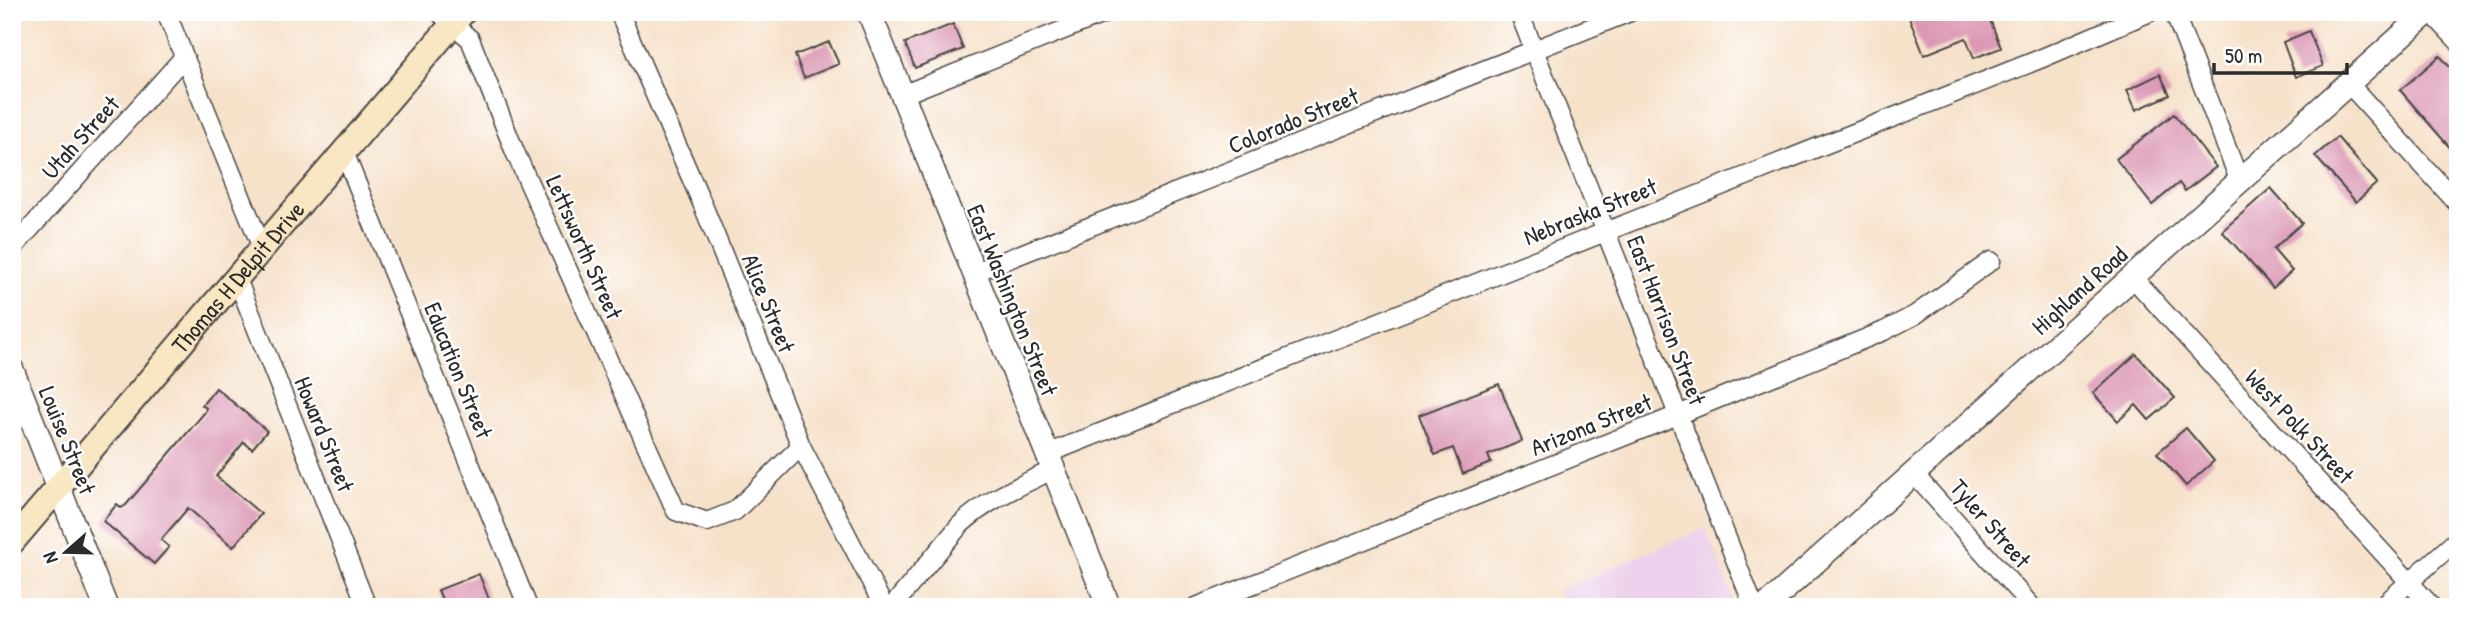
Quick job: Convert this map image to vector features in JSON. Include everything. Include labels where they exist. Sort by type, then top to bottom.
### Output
[{"type":"main road","name":"Thomas H Delpit Drive","points":[[12,542],[344,152],[452,16]]},
{"type":"street","points":[[166,12],[262,248]]},
{"type":"street","name":"Alice Street","points":[[619,12],[702,203],[802,446],[886,607]]},
{"type":"street","name":"East Washington Street","points":[[869,12],[1109,607]]},
{"type":"street","points":[[902,95],[1108,12]]},
{"type":"street","name":"East Harrison Street","points":[[1519,12],[1754,607]]},
{"type":"street","name":"Colorado Street","points":[[973,273],[1630,12]]},
{"type":"street","name":"Nebraska Street","points":[[892,607],[960,525],[996,497],[1051,461],[1607,231],[2150,12]]},
{"type":"street","points":[[2174,12],[2240,182]]},
{"type":"street","points":[[2430,12],[2458,41]]},
{"type":"street","name":"Highland Road","points":[[1765,607],[2430,12]]},
{"type":"street","name":"Lettsworth Street","points":[[452,16],[470,39],[515,152],[676,511],[707,522],[735,511],[802,446]]},
{"type":"street","name":"Utah Street","points":[[12,250],[184,57]]},
{"type":"street","points":[[2349,84],[2458,204]]},
{"type":"street","name":"Education Street","points":[[344,152],[528,607]]},
{"type":"street","name":"Arizona Street","points":[[1196,607],[1884,331],[1915,315],[1991,261]]},
{"type":"street","name":"West Polk Street","points":[[2133,278],[2432,607]]},
{"type":"street","name":"Howard Street","points":[[237,279],[367,607]]},
{"type":"street","name":"Louise Street","points":[[12,370],[106,607]]},
{"type":"street","name":"Tyler Street","points":[[1913,473],[2032,607]]},
{"type":"street","points":[[2381,607],[2458,539]]},
{"type":"shaded area","points":[[1706,528],[1735,604],[1732,607],[1564,607],[1558,590]]},
{"type":"building","points":[[1921,12],[1987,12],[2001,48],[1974,58],[1966,38],[1924,55],[1909,17]]},
{"type":"building","points":[[953,24],[963,49],[915,68],[905,43]]},
{"type":"building","points":[[2309,31],[2323,66],[2296,77],[2283,42]]},
{"type":"building","points":[[829,42],[839,64],[804,78],[795,55]]},
{"type":"building","points":[[2440,56],[2458,76],[2458,157],[2400,90]]},
{"type":"building","points":[[2160,74],[2170,95],[2136,110],[2127,90]]},
{"type":"building","points":[[2174,114],[2216,167],[2185,191],[2179,183],[2152,205],[2116,159]]},
{"type":"building","points":[[2337,137],[2377,183],[2356,202],[2315,156]]},
{"type":"building","points":[[2271,188],[2302,223],[2273,249],[2292,271],[2273,288],[2222,231]]},
{"type":"building","points":[[2136,354],[2175,398],[2149,420],[2136,405],[2118,421],[2093,393]]},
{"type":"building","points":[[1499,384],[1522,441],[1488,455],[1491,463],[1463,474],[1453,448],[1435,455],[1419,415]]},
{"type":"building","points":[[216,388],[267,431],[252,449],[244,442],[216,476],[261,514],[233,547],[188,508],[161,540],[169,547],[154,564],[103,521],[117,504],[121,508],[126,505],[205,412],[206,408],[202,405]]},
{"type":"building","points":[[2186,428],[2214,461],[2186,486],[2157,453]]},
{"type":"building","points":[[479,574],[492,607],[445,607],[438,590]]}]
